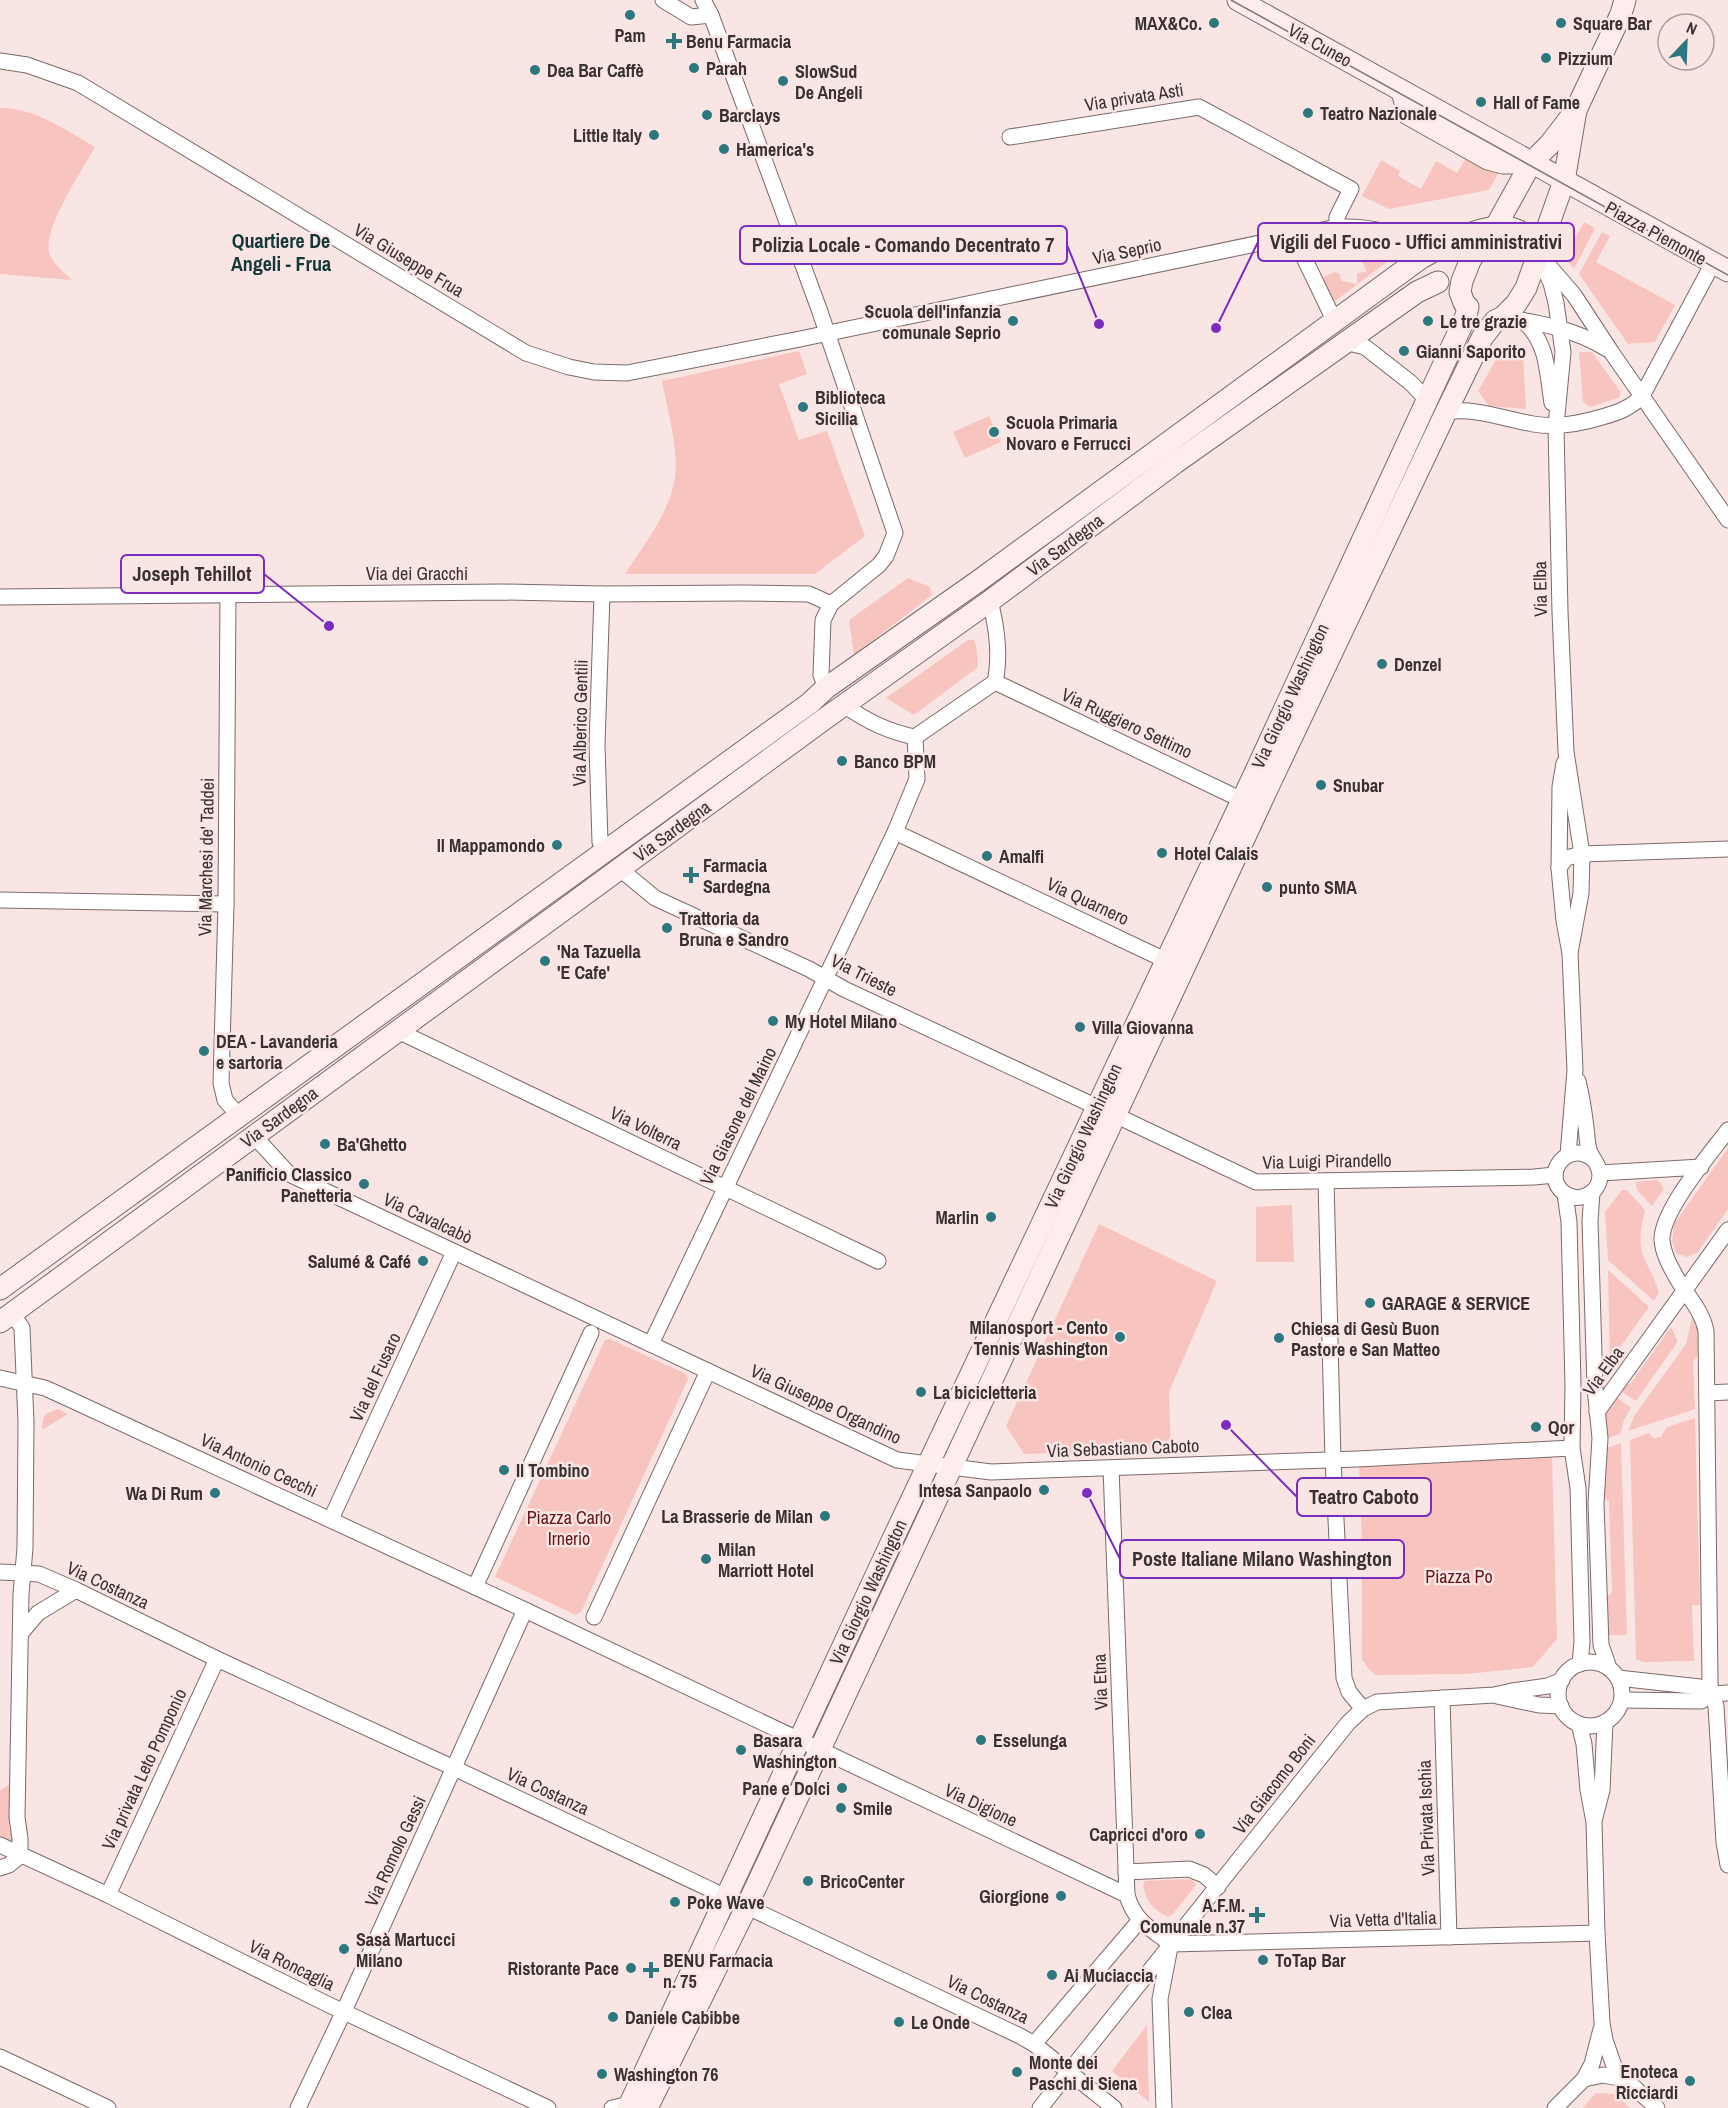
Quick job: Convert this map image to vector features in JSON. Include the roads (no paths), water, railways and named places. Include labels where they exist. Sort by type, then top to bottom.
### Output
[{"type":"main road","name":"Via Cuneo","points":[[1242,2],[1397,88]]},
{"type":"main road","points":[[1437,406],[1466,316],[1466,305],[1460,292],[1470,261],[1482,240],[1496,226],[1532,163],[1576,110],[1626,5]]},
{"type":"main road","name":"Piazza Piemonte","points":[[1397,88],[1721,267]]},
{"type":"main road","points":[[1437,406],[1482,338],[1507,320],[1526,288],[1564,181],[1576,110]]},
{"type":"main road","points":[[1335,322],[1421,258],[1461,237],[1496,226],[1515,230],[1531,241],[1538,255]]},
{"type":"main road","points":[[1421,258],[1438,282],[1476,316],[1507,320]]},
{"type":"main road","points":[[1346,342],[1417,292],[1438,282]]},
{"type":"main road","name":"Via Sardegna","points":[[0,1289],[380,1016],[810,703],[826,688],[977,582],[1335,322]]},
{"type":"main road","name":"Via Sardegna","points":[[4,1310],[254,1136],[990,601],[1174,463],[1346,342]]},
{"type":"main road","name":"Via Giorgio Washington","points":[[629,2107],[725,1896],[929,1464],[1106,1111],[1251,804],[1270,783],[1437,406]]},
{"type":"main road","points":[[977,582],[990,601]]},
{"type":"main road","points":[[826,688],[844,705]]},
{"type":"main road","points":[[606,851],[620,869]]},
{"type":"main road","points":[[380,1016],[398,1031]]},
{"type":"main road","name":"Via Giorgio Washington","points":[[629,2107],[747,1906],[951,1467],[1106,1111]]},
{"type":"main road","points":[[239,1116],[254,1136]]},
{"type":"street","points":[[663,0],[691,17],[710,8]]},
{"type":"street","points":[[703,0],[710,8],[827,333],[895,533],[886,556],[879,565],[831,604],[822,620],[821,675],[826,688]]},
{"type":"street","name":"Via Giuseppe Frua","points":[[0,61],[27,65],[78,83],[526,353],[557,365],[594,372],[627,373],[827,333]]},
{"type":"street","name":"Via privata Asti","points":[[1010,137],[1199,107],[1351,189],[1336,217],[1337,227]]},
{"type":"street","points":[[1335,322],[1294,237],[1337,227],[1355,226],[1384,231],[1409,245],[1421,258]]},
{"type":"street","name":"Via Seprio","points":[[827,333],[1294,237]]},
{"type":"street","points":[[1538,255],[1551,283],[1563,352],[1556,426]]},
{"type":"street","points":[[1538,255],[1574,295],[1728,520]]},
{"type":"street","name":"Piazza Piemonte","points":[[1437,406],[1556,426],[1575,424],[1613,414],[1635,404],[1721,267]]},
{"type":"street","points":[[1507,320],[1560,328],[1594,341],[1612,352]]},
{"type":"street","points":[[1507,320],[1533,330],[1544,352],[1556,426]]},
{"type":"street","points":[[1346,342],[1365,347],[1412,383],[1437,406]]},
{"type":"street","name":"Via Elba","points":[[1556,426],[1566,752],[1582,854],[1581,892],[1570,953]]},
{"type":"street","name":"Via dei Gracchi","points":[[0,597],[228,593],[809,594],[831,604]]},
{"type":"street","name":"Via Marchesi de' Taddei","points":[[228,593],[222,1091],[225,1100],[239,1116]]},
{"type":"street","name":"Via Alberico Gentili","points":[[602,594],[597,745],[600,842],[606,851]]},
{"type":"street","points":[[844,705],[871,722],[897,733],[915,737],[995,682],[999,663],[995,621],[990,601]]},
{"type":"street","name":"Via Ruggiero Settimo","points":[[995,682],[1251,804]]},
{"type":"street","name":"Via Giasone del Maino","points":[[651,1344],[895,832],[917,779],[915,737]]},
{"type":"street","name":"Via Elba","points":[[1566,752],[1560,788],[1558,868],[1570,953],[1575,1070],[1568,1155]]},
{"type":"street","name":"Via Quarnero","points":[[895,832],[1175,964]]},
{"type":"street","points":[[1558,868],[1566,858],[1582,854],[1728,849]]},
{"type":"street","name":"Via Trieste","points":[[620,869],[655,898],[1106,1111]]},
{"type":"street","points":[[0,900],[226,904]]},
{"type":"street","name":"Via Volterra","points":[[398,1031],[878,1261]]},
{"type":"street","name":"Via Elba","points":[[1575,1070],[1583,1101],[1589,1150],[1597,1166]]},
{"type":"street","name":"Via Luigi Pirandello","points":[[1106,1111],[1256,1182],[1555,1175]]},
{"type":"street","points":[[1728,1130],[1670,1210],[1663,1229],[1663,1249],[1704,1324],[1711,1694],[1716,1706],[1728,1865]]},
{"type":"street","name":"Via Cavalcabò","points":[[254,1136],[289,1174],[454,1252],[594,1326]]},
{"type":"street","points":[[1585,1154],[1597,1166],[1599,1184],[1592,1192],[1577,1198],[1565,1194],[1559,1188],[1555,1175],[1558,1165],[1568,1155],[1585,1154]]},
{"type":"street","points":[[1597,1166],[1701,1167]]},
{"type":"street","points":[[1326,1181],[1333,1460],[1344,1678],[1349,1692],[1363,1709],[1377,1701],[1494,1695],[1548,1686],[1562,1680]]},
{"type":"street","name":"Via Elba","points":[[1592,1192],[1590,1221],[1597,1412]]},
{"type":"street","name":"Via Elba","points":[[1565,1194],[1569,1222],[1573,1361],[1572,1448]]},
{"type":"street","name":"Via Elba","points":[[1597,1412],[1728,1230]]},
{"type":"street","name":"Via del Fusaro","points":[[331,1519],[454,1252]]},
{"type":"street","points":[[0,1868],[9,1865],[20,1856],[16,1817],[22,1573],[25,1548],[26,1422],[22,1328],[4,1310]]},
{"type":"street","points":[[594,1617],[708,1371],[651,1344],[594,1326],[475,1587],[819,1750]]},
{"type":"street","name":"Via Giuseppe Organdino","points":[[708,1371],[897,1460],[951,1467]]},
{"type":"street","name":"Via Antonio Cecchi","points":[[0,1378],[45,1388],[68,1398],[475,1587]]},
{"type":"street","points":[[1707,1393],[1728,1392]]},
{"type":"street","points":[[1597,1412],[1600,1442],[1596,1503],[1601,1645],[1613,1673],[1622,1691],[1622,1700],[1617,1712],[1605,1722],[1594,1726],[1579,1724],[1569,1717],[1561,1706],[1559,1692],[1562,1680],[1568,1671],[1580,1664],[1594,1663],[1613,1673],[1700,1687],[1711,1694]]},
{"type":"street","points":[[1333,1460],[1572,1448],[1578,1488],[1582,1642],[1580,1664]]},
{"type":"street","name":"Via Sebastiano Caboto","points":[[951,1467],[991,1472],[1333,1460]]},
{"type":"street","name":"Via Etna","points":[[1112,1468],[1127,1895]]},
{"type":"street","name":"Via Costanza","points":[[0,1572],[39,1574],[76,1590],[217,1659],[747,1906],[1034,2044],[1114,2108]]},
{"type":"street","points":[[21,1633],[38,1613],[76,1590]]},
{"type":"street","name":"Via Romolo Gessi","points":[[298,2108],[344,2012],[525,1610]]},
{"type":"street","name":"Via privata Leto Pomponio","points":[[108,1895],[217,1659]]},
{"type":"street","points":[[1622,1700],[1701,1701],[1711,1694],[1728,1693]]},
{"type":"street","points":[[1494,1695],[1539,1705],[1561,1706]]},
{"type":"street","name":"Via Privata Ischia","points":[[1442,1698],[1449,1937]]},
{"type":"street","name":"Via Giacomo Boni","points":[[1040,2108],[1348,1723],[1363,1709]]},
{"type":"street","points":[[1594,1822],[1602,1791],[1605,1722]]},
{"type":"street","points":[[1579,1724],[1584,1744],[1588,1790],[1594,1822],[1597,1933],[1605,2040],[1614,2066],[1657,2108]]},
{"type":"street","name":"Via Digione","points":[[819,1750],[1127,1895]]},
{"type":"street","name":"Via Roncaglia","points":[[0,1845],[548,2108]]},
{"type":"street","points":[[1126,1872],[1189,1869],[1204,1875],[1218,1887]]},
{"type":"street","points":[[1127,1895],[1131,1908],[1140,1920],[1171,1944]]},
{"type":"street","points":[[1034,2044],[1140,1920]]},
{"type":"street","name":"Via Vetta d'Italia","points":[[1171,1944],[1597,1933]]},
{"type":"street","name":"Via Giacomo Boni","points":[[1164,2108],[1160,1999],[1171,1944]]},
{"type":"street","points":[[1555,2108],[1584,2079],[1592,2064],[1602,2023]]},
{"type":"street","points":[[0,2057],[108,2108]]},
{"type":"street","points":[[1584,2079],[1603,2075],[1625,2079]]},
{"type":"tram line","points":[[1231,0],[1728,275]]},
{"type":"place","name":"Pam","points":[[630,15]]},
{"type":"place","name":"MAX&Co.","points":[[1214,23]]},
{"type":"place","name":"Square Bar","points":[[1561,23]]},
{"type":"place","name":"Benu Farmacia","points":[[674,41]]},
{"type":"place","name":"Pizzium","points":[[1546,58]]},
{"type":"place","name":"Parah","points":[[694,68]]},
{"type":"place","name":"Dea Bar Caffè","points":[[535,70]]},
{"type":"place","name":"SlowSud De Angeli","points":[[783,81]]},
{"type":"place","name":"Hall of Fame","points":[[1481,102]]},
{"type":"place","name":"Teatro Nazionale","points":[[1308,113]]},
{"type":"place","name":"Barclays","points":[[707,115]]},
{"type":"place","name":"Little Italy","points":[[654,135]]},
{"type":"place","name":"Hamerica's","points":[[724,149]]},
{"type":"place","name":"Scuola dell'infanzia comunale Seprio","points":[[1013,321]]},
{"type":"place","name":"Le tre grazie","points":[[1428,321]]},
{"type":"place","name":"Polizia Locale - Comando Decentrato 7","points":[[1099,324]]},
{"type":"place","name":"Vigili del Fuoco - Uffici amministrativi","points":[[1216,328]]},
{"type":"place","name":"Gianni Saporito","points":[[1404,351]]},
{"type":"place","name":"Biblioteca Sicilia","points":[[803,407]]},
{"type":"place","name":"Scuola Primaria Novaro e Ferrucci","points":[[994,432]]},
{"type":"place","name":"Joseph Tehillot","points":[[329,626]]},
{"type":"place","name":"Denzel","points":[[1382,664]]},
{"type":"place","name":"Banco BPM","points":[[842,761]]},
{"type":"place","name":"Snubar","points":[[1321,785]]},
{"type":"place","name":"Il Mappamondo","points":[[557,845]]},
{"type":"place","name":"Hotel Calais","points":[[1162,853]]},
{"type":"place","name":"Amalfi","points":[[987,856]]},
{"type":"place","name":"Farmacia Sardegna","points":[[691,875]]},
{"type":"place","name":"punto SMA","points":[[1267,887]]},
{"type":"place","name":"Trattoria da Bruna e Sandro","points":[[667,928]]},
{"type":"place","name":"'Na Tazuella 'E Cafe'","points":[[545,961]]},
{"type":"place","name":"My Hotel Milano","points":[[773,1021]]},
{"type":"place","name":"Villa Giovanna","points":[[1080,1027]]},
{"type":"place","name":"DEA - Lavanderia e sartoria","points":[[204,1051]]},
{"type":"place","name":"Ba'Ghetto","points":[[325,1144]]},
{"type":"place","name":"Panificio Classico Panetteria","points":[[364,1184]]},
{"type":"place","name":"Marlin","points":[[991,1217]]},
{"type":"place","name":"Salumé & Café","points":[[423,1261]]},
{"type":"place","name":"GARAGE & SERVICE","points":[[1370,1303]]},
{"type":"place","name":"Milanosport - Cento Tennis Washington","points":[[1120,1337]]},
{"type":"place","name":"Chiesa di Gesù Buon Pastore e San Matteo","points":[[1279,1338]]},
{"type":"place","name":"La bicicletteria","points":[[921,1392]]},
{"type":"place","name":"Teatro Caboto","points":[[1226,1425]]},
{"type":"place","name":"Qor","points":[[1536,1427]]},
{"type":"place","name":"Il Tombino","points":[[504,1470]]},
{"type":"place","name":"Intesa Sanpaolo","points":[[1044,1490]]},
{"type":"place","name":"Wa Di Rum","points":[[215,1493]]},
{"type":"place","name":"Poste Italiane Milano Washington","points":[[1087,1493]]},
{"type":"place","name":"La Brasserie de Milan","points":[[825,1516]]},
{"type":"place","name":"Milan Marriott Hotel","points":[[706,1559]]},
{"type":"place","name":"Esselunga","points":[[981,1740]]},
{"type":"place","name":"Basara Washington","points":[[741,1750]]},
{"type":"place","name":"Pane e Dolci","points":[[842,1788]]},
{"type":"place","name":"Smile","points":[[841,1808]]},
{"type":"place","name":"Capricci d'oro","points":[[1200,1834]]},
{"type":"place","name":"BricoCenter","points":[[808,1881]]},
{"type":"place","name":"Giorgione","points":[[1061,1896]]},
{"type":"place","name":"Poke Wave","points":[[675,1902]]},
{"type":"place","name":"A.F.M. Comunale n.37","points":[[1257,1915]]},
{"type":"place","name":"Sasà Martucci Milano","points":[[344,1949]]},
{"type":"place","name":"ToTap Bar","points":[[1263,1960]]},
{"type":"place","name":"Ristorante Pace","points":[[631,1968]]},
{"type":"place","name":"BENU Farmacia n. 75","points":[[651,1970]]},
{"type":"place","name":"Ai Muciaccia","points":[[1052,1975]]},
{"type":"place","name":"Clea","points":[[1189,2012]]},
{"type":"place","name":"Daniele Cabibbe","points":[[613,2017]]},
{"type":"place","name":"Le Onde","points":[[899,2022]]},
{"type":"place","name":"Monte dei Paschi di Siena","points":[[1017,2072]]},
{"type":"place","name":"Washington 76","points":[[602,2074]]},
{"type":"place","name":"Enoteca Ricciardi","points":[[1690,2081]]},
{"type":"district","name":"Quartiere De Angeli - Frua","points":[[281,252]]},
{"type":"park label","name":"Piazza Carlo Irnerio","points":[[569,1528]]},
{"type":"park label","name":"Piazza Po","points":[[1459,1576]]}]
